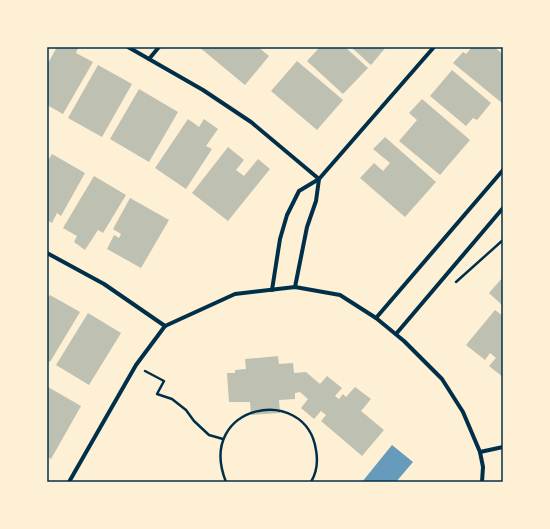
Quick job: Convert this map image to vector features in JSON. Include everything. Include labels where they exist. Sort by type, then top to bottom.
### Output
[{"type":"street","points":[[128,47],[203,90],[250,122],[319,179]]},
{"type":"street","points":[[149,59],[159,47]]},
{"type":"street","points":[[272,290],[280,239],[287,215],[299,191],[319,179],[434,47]]},
{"type":"street","points":[[376,318],[503,170]]},
{"type":"street","points":[[295,286],[307,227],[316,201],[319,179]]},
{"type":"street","points":[[396,334],[503,208]]},
{"type":"street","points":[[47,253],[104,284],[165,326]]},
{"type":"street","points":[[69,482],[136,365],[165,326],[235,294],[295,286],[340,295],[376,318],[396,334],[442,379],[463,412],[480,452],[483,467],[482,482]]},
{"type":"street","points":[[480,452],[503,447]]},
{"type":"path","points":[[453,286],[503,240]]},
{"type":"path","points":[[136,365],[164,381],[157,394],[172,399],[186,410],[194,421],[209,434],[224,439]]},
{"type":"path","points":[[226,482],[221,469],[220,454],[224,439],[233,425],[246,415],[262,410],[279,410],[295,417],[307,428],[315,443],[318,459],[315,476],[311,482]]},
{"type":"water","points":[[392,445],[413,462],[396,482],[362,482]]},
{"type":"building","points":[[57,47],[76,47],[78,48],[76,53],[93,62],[63,114],[47,105],[47,65]]},
{"type":"building","points":[[199,47],[258,47],[269,56],[245,85]]},
{"type":"building","points":[[320,47],[345,47],[368,68],[343,94],[307,61]]},
{"type":"building","points":[[351,47],[386,47],[371,65]]},
{"type":"building","points":[[472,47],[494,47],[503,54],[502,103],[453,63],[463,52],[466,54]]},
{"type":"building","points":[[297,61],[343,100],[317,130],[271,91]]},
{"type":"building","points":[[98,65],[132,84],[102,137],[68,118]]},
{"type":"building","points":[[452,70],[491,103],[477,120],[473,118],[466,126],[430,96]]},
{"type":"building","points":[[139,89],[178,112],[149,162],[110,139]]},
{"type":"building","points":[[422,99],[470,140],[440,175],[399,141],[417,120],[409,113]]},
{"type":"building","points":[[188,119],[199,127],[204,119],[218,129],[206,146],[212,149],[186,189],[155,168]]},
{"type":"building","points":[[385,137],[436,182],[405,217],[360,178],[374,163],[383,171],[390,163],[373,149]]},
{"type":"building","points":[[228,147],[244,160],[236,170],[244,176],[258,159],[270,169],[228,221],[192,193]]},
{"type":"building","points":[[52,154],[85,173],[61,216],[57,213],[52,223],[47,220],[47,162]]},
{"type":"building","points":[[94,176],[126,195],[103,233],[98,230],[85,250],[74,242],[77,236],[63,228]]},
{"type":"building","points":[[130,198],[169,220],[141,268],[107,249],[114,235],[119,238],[121,234],[113,229]]},
{"type":"building","points":[[503,277],[503,306],[489,293]]},
{"type":"building","points":[[50,295],[80,312],[50,362],[47,360],[47,299]]},
{"type":"building","points":[[495,310],[503,316],[503,377],[489,366],[496,358],[490,353],[485,360],[466,345]]},
{"type":"building","points":[[88,313],[121,333],[89,385],[56,365]]},
{"type":"building","points":[[278,356],[279,364],[293,363],[294,373],[306,372],[320,384],[327,376],[342,388],[335,396],[339,399],[343,394],[346,397],[355,387],[371,399],[361,411],[384,430],[362,456],[321,421],[326,415],[321,411],[314,419],[301,408],[308,399],[300,392],[295,393],[295,399],[279,400],[280,413],[251,415],[250,402],[229,402],[227,373],[235,373],[235,370],[246,369],[245,359]]},
{"type":"building","points":[[48,387],[81,406],[51,459],[47,457]]}]
